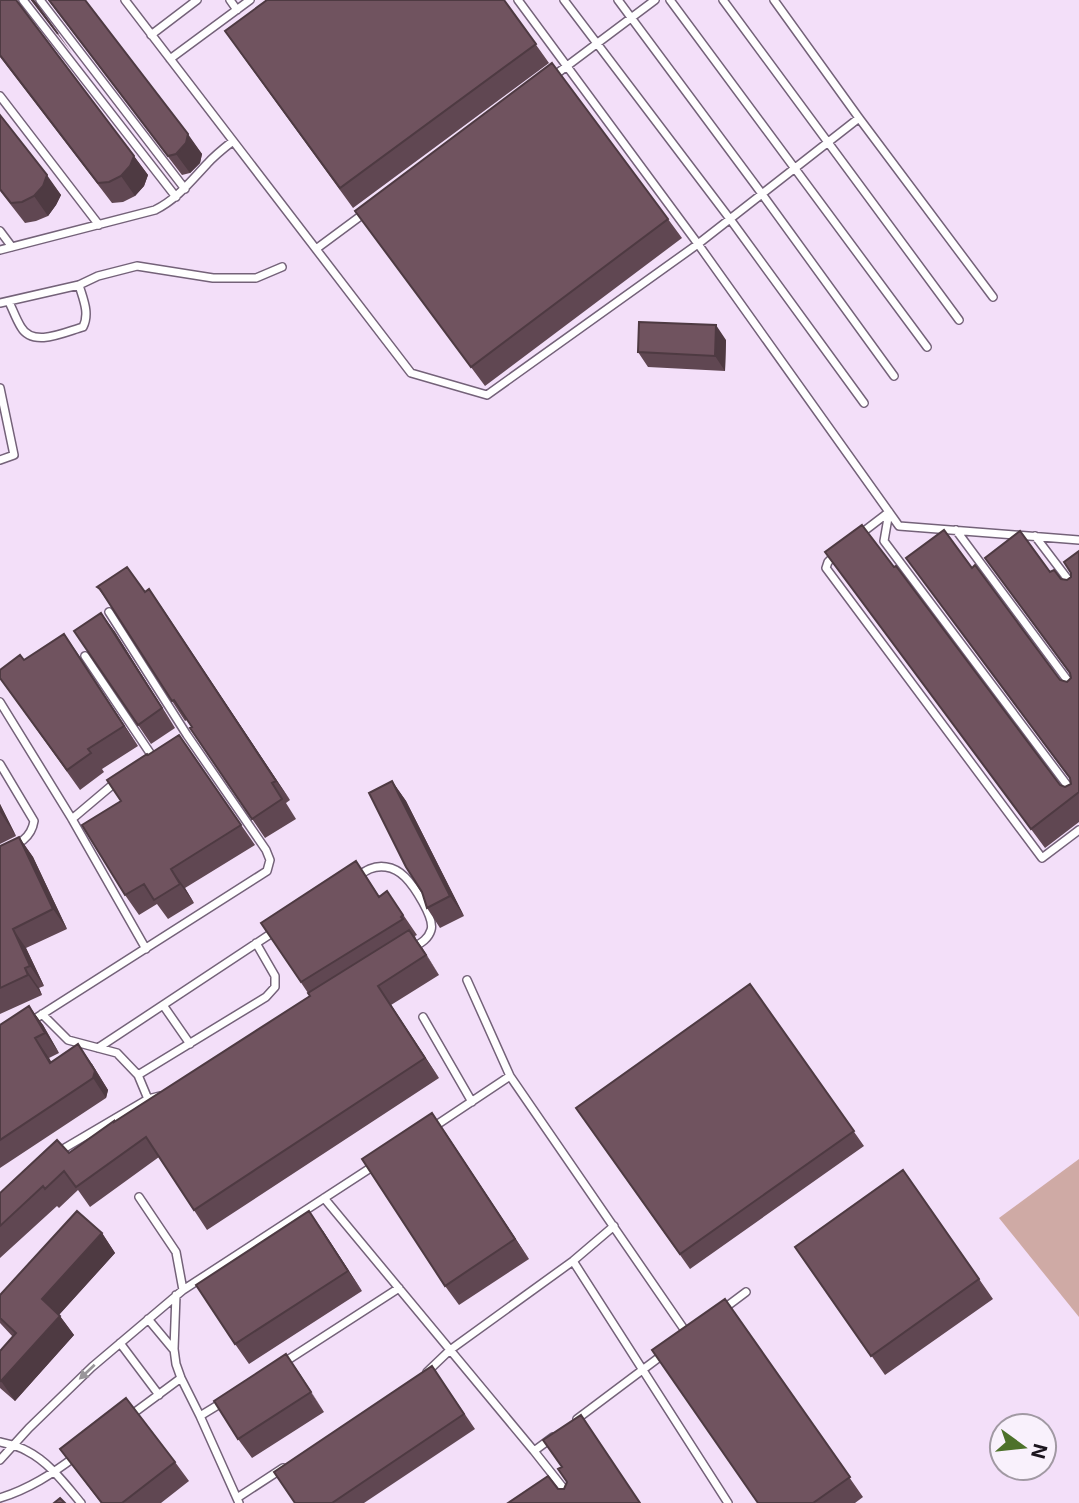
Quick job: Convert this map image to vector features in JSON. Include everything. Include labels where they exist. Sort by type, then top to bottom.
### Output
[{"type":"lane","points":[[23,0],[176,197]]},
{"type":"lane","points":[[40,0],[185,189]]},
{"type":"lane","points":[[151,35],[197,0]]},
{"type":"lane","points":[[230,0],[237,10]]},
{"type":"lane","points":[[170,60],[250,0]]},
{"type":"lane","points":[[518,0],[698,244],[899,526],[1079,540]]},
{"type":"lane","points":[[564,0],[864,402]]},
{"type":"lane","points":[[618,0],[894,376]]},
{"type":"lane","points":[[546,82],[655,0]]},
{"type":"lane","points":[[670,0],[927,347]]},
{"type":"lane","points":[[723,0],[959,320]]},
{"type":"lane","points":[[774,0],[993,297]]},
{"type":"lane","points":[[129,1],[151,35],[411,373],[486,395],[698,244],[859,118]]},
{"type":"lane","points":[[0,96],[99,225]]},
{"type":"lane","points":[[0,250],[155,210],[176,197],[233,141]]},
{"type":"lane","points":[[316,249],[370,209]]},
{"type":"lane","points":[[0,231],[12,247]]},
{"type":"lane","points":[[0,303],[79,285],[98,276],[137,266],[214,278],[256,278],[282,267]]},
{"type":"lane","points":[[9,302],[22,330],[30,336],[42,338],[83,327],[87,313],[79,285]]},
{"type":"lane","points":[[0,388],[14,455],[0,460]]},
{"type":"lane","points":[[856,537],[889,512]]},
{"type":"lane","points":[[889,512],[884,541],[1079,802]]},
{"type":"lane","points":[[956,530],[1079,696]]},
{"type":"lane","points":[[1035,536],[1079,594]]},
{"type":"lane","points":[[845,545],[828,562],[826,568],[1042,858],[1079,830]]},
{"type":"lane","points":[[21,1027],[267,871],[270,860],[109,611]]},
{"type":"lane","points":[[85,656],[149,757],[164,748]]},
{"type":"lane","points":[[0,702],[72,819],[146,949]]},
{"type":"lane","points":[[176,741],[187,734]]},
{"type":"lane","points":[[0,764],[34,821],[32,830],[24,841],[0,852]]},
{"type":"lane","points":[[72,819],[120,779]]},
{"type":"lane","points":[[348,883],[371,868],[380,866],[389,867],[407,878],[433,923],[426,940],[403,954]]},
{"type":"lane","points":[[98,1048],[279,928]]},
{"type":"lane","points":[[138,1075],[266,997],[275,988],[275,976],[256,943]]},
{"type":"lane","points":[[467,980],[510,1076],[688,1335]]},
{"type":"lane","points":[[163,1004],[190,1044]]},
{"type":"lane","points":[[42,1014],[68,1041],[117,1053],[138,1075],[148,1099]]},
{"type":"lane","points":[[424,1017],[472,1102]]},
{"type":"lane","points":[[424,1133],[510,1076]]},
{"type":"lane","points":[[47,1159],[148,1099],[172,1092]]},
{"type":"lane","points":[[0,1460],[92,1367],[180,1292],[381,1161]]},
{"type":"lane","points":[[139,1197],[176,1252],[180,1292],[174,1349],[181,1378],[201,1416],[238,1501],[295,1460]]},
{"type":"lane","points":[[324,1198],[575,1503]]},
{"type":"lane","points":[[424,1375],[450,1350],[573,1261],[614,1226]]},
{"type":"lane","points":[[573,1261],[728,1503]]},
{"type":"lane","points":[[271,1371],[399,1288]]},
{"type":"lane","points":[[717,1314],[746,1292]]},
{"type":"lane","points":[[148,1319],[174,1349]]},
{"type":"lane","points":[[679,1342],[698,1328]]},
{"type":"lane","points":[[120,1343],[159,1395]]},
{"type":"lane","points":[[566,1427],[670,1349]]},
{"type":"lane","points":[[128,1418],[181,1378]]},
{"type":"lane","points":[[201,1416],[236,1394]]},
{"type":"lane","points":[[534,1451],[555,1435]]},
{"type":"lane","points":[[0,1442],[25,1449],[38,1458],[81,1503]]},
{"type":"lane","points":[[0,1498],[33,1485],[86,1449]]},
{"type":"lane","points":[[541,1481],[552,1473]]},
{"type":"shaded area","points":[[1079,1159],[1079,1317],[999,1218]]},
{"type":"building","points":[[0,0],[16,0],[134,156],[121,176],[109,182],[98,183],[0,55]]},
{"type":"building","points":[[49,0],[85,0],[188,134],[186,143],[176,154],[168,156]]},
{"type":"building","points":[[267,0],[504,0],[536,44],[340,188],[225,31]]},
{"type":"building","points":[[552,63],[668,219],[471,367],[355,211]]},
{"type":"building","points":[[0,115],[47,175],[43,186],[34,196],[22,202],[11,203],[0,189]]},
{"type":"building","points":[[639,322],[716,325],[715,356],[638,352]]},
{"type":"building","points":[[862,525],[894,567],[896,566],[1060,785],[1065,787],[1071,784],[1070,778],[906,558],[944,530],[972,568],[975,565],[1060,680],[1067,682],[1071,678],[1070,673],[985,558],[1020,531],[1050,572],[1054,570],[1061,579],[1067,580],[1071,573],[1064,562],[1079,551],[1079,792],[1031,829],[825,552]]},
{"type":"building","points":[[127,567],[145,592],[149,589],[276,781],[272,783],[282,799],[252,819],[97,587]]},
{"type":"building","points":[[101,613],[162,708],[138,725],[74,631]]},
{"type":"building","points":[[64,634],[124,726],[88,749],[91,753],[67,770],[0,678],[0,670],[20,655],[24,660]]},
{"type":"building","points":[[179,735],[241,825],[171,869],[180,884],[154,900],[144,884],[125,895],[82,825],[121,801],[107,780]]},
{"type":"building","points":[[392,781],[450,896],[427,908],[422,892],[406,867],[369,793]]},
{"type":"building","points":[[19,837],[53,909],[13,929],[30,966],[25,968],[28,975],[0,988],[0,846]]},
{"type":"building","points":[[356,861],[379,897],[387,891],[403,919],[301,982],[261,923]]},
{"type":"building","points":[[409,930],[426,955],[378,986],[425,1058],[194,1210],[146,1137],[76,1187],[64,1171],[45,1189],[43,1186],[0,1226],[0,1193],[57,1140],[69,1153],[114,1121],[310,996],[308,993]]},
{"type":"building","points":[[750,984],[854,1131],[680,1254],[576,1108]]},
{"type":"building","points":[[29,1006],[45,1033],[35,1038],[50,1063],[78,1044],[95,1071],[93,1078],[0,1140],[0,1025]]},
{"type":"building","points":[[432,1113],[515,1239],[445,1286],[362,1159]]},
{"type":"building","points":[[903,1170],[979,1279],[871,1356],[795,1247]]},
{"type":"building","points":[[77,1211],[102,1233],[42,1299],[60,1316],[1,1381],[0,1351],[16,1333],[0,1318],[0,1295]]},
{"type":"building","points":[[309,1211],[348,1271],[235,1344],[196,1285]]},
{"type":"building","points":[[725,1299],[850,1477],[813,1503],[758,1503],[652,1350]]},
{"type":"building","points":[[286,1354],[311,1392],[238,1439],[214,1401]]},
{"type":"building","points":[[432,1366],[464,1414],[332,1503],[295,1503],[274,1472]]},
{"type":"building","points":[[126,1398],[175,1462],[122,1503],[102,1503],[60,1449]]},
{"type":"building","points":[[581,1415],[640,1503],[508,1503],[548,1476],[558,1489],[564,1489],[567,1482],[558,1469],[562,1467],[543,1440]]}]
